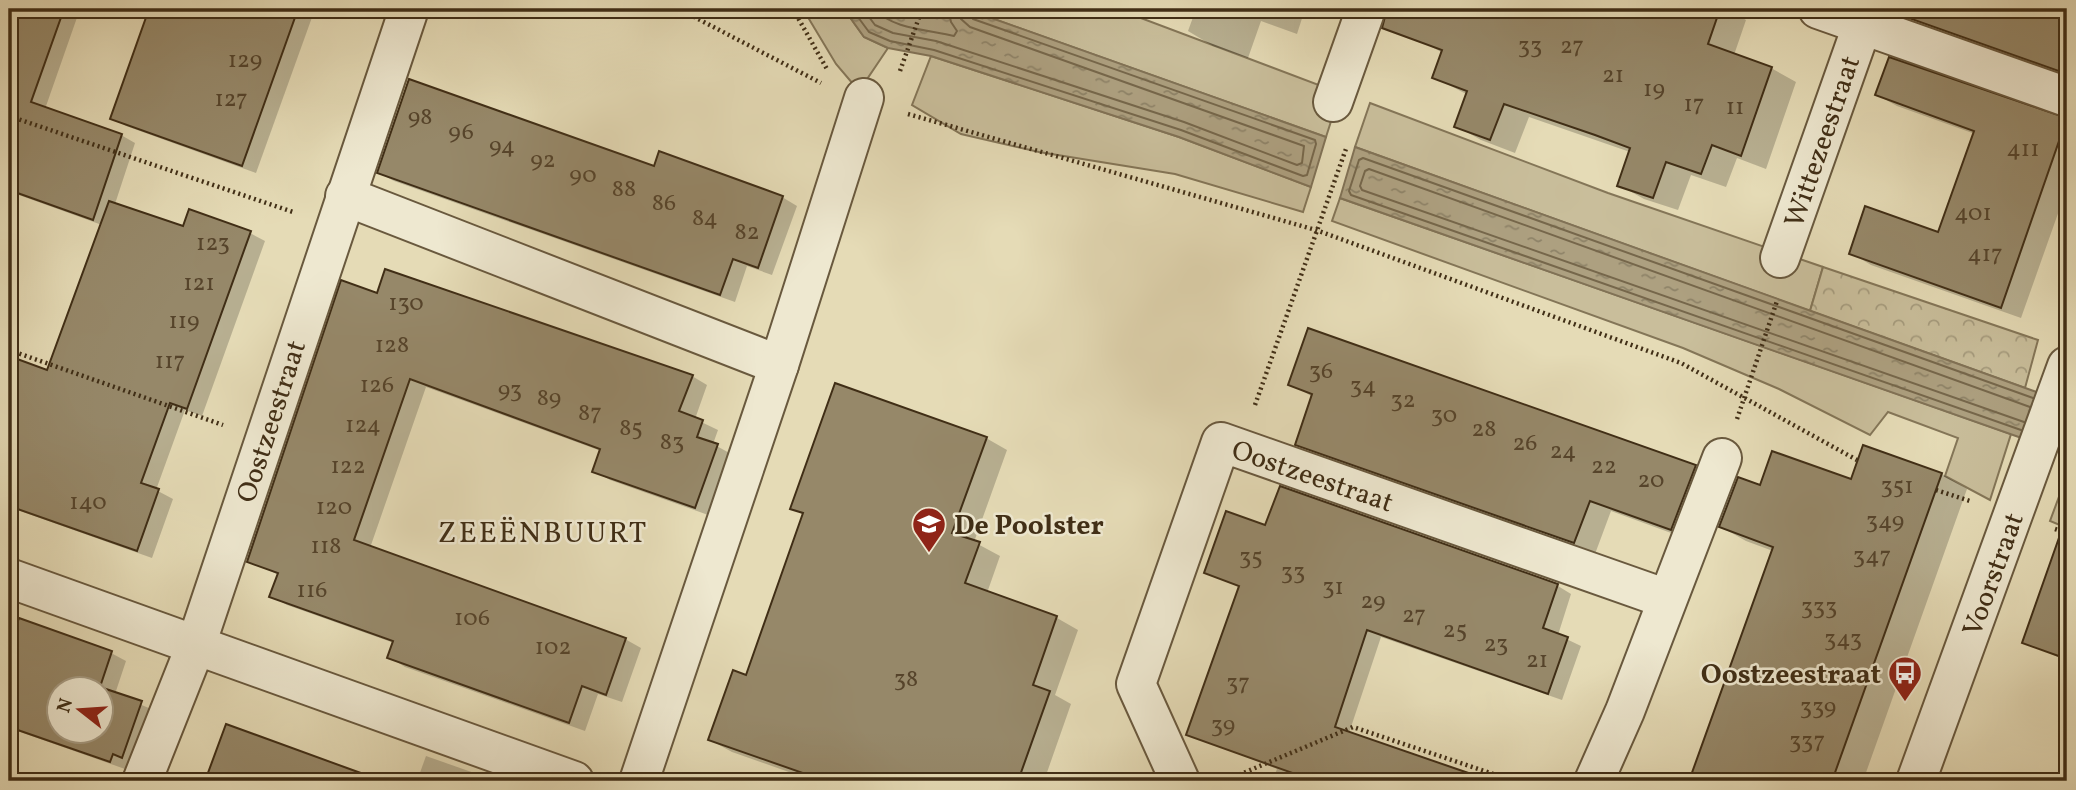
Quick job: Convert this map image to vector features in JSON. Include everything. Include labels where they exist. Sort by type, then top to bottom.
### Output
[{"type":"street","name":"Oostzeestraat","points":[[142,781],[196,645],[339,211],[409,9]]},
{"type":"street","points":[[1333,103],[1366,9]]},
{"type":"street","name":"Wittezeestraat","points":[[1818,9],[1865,17],[2067,97]]},
{"type":"street","name":"Wittezeestraat","points":[[1780,275],[1865,17]]},
{"type":"street","points":[[639,781],[779,365],[852,96]]},
{"type":"street","points":[[339,211],[779,365]]},
{"type":"street","name":"Voorstraat","points":[[1916,781],[2065,371]]},
{"type":"street","name":"Oostzeestraat","points":[[1180,781],[1136,684],[1221,442],[1668,598]]},
{"type":"street","points":[[1594,781],[1625,711],[1722,458]]},
{"type":"street","points":[[9,578],[574,781]]},
{"type":"path","points":[[679,9],[852,96],[1316,230],[1681,363],[1857,460]]},
{"type":"path","points":[[793,9],[852,96]]},
{"type":"path","points":[[902,66],[922,9]]},
{"type":"path","points":[[9,116],[339,211]]},
{"type":"path","points":[[1240,448],[1348,144]]},
{"type":"path","points":[[1722,458],[1761,354],[1780,275]]},
{"type":"path","points":[[9,350],[264,439]]},
{"type":"path","points":[[1223,781],[1353,727],[1514,781]]},
{"type":"green space","points":[[803,9],[844,9],[864,37],[888,48],[859,91],[836,64]]},
{"type":"green space","points":[[966,9],[1117,9],[1340,93],[1326,137]]},
{"type":"green space","points":[[931,56],[1179,137],[1311,187],[1303,212],[1175,174],[1039,152],[961,134],[912,105]]},
{"type":"green space","points":[[1370,103],[1608,193],[1823,267],[1810,311],[1355,147]]},
{"type":"green space","points":[[1340,198],[2011,434],[1990,500],[1945,476],[1958,438],[1888,412],[1870,435],[1779,389],[1683,348],[1332,221]]},
{"type":"green space","points":[[1823,267],[2038,340],[2025,388],[1810,311]]},
{"type":"green space","points":[[2067,475],[2067,528],[2050,521]]},
{"type":"water","points":[[844,9],[966,9],[1326,137],[1311,187],[1179,137],[931,56],[888,48],[864,37]]},
{"type":"water","points":[[1355,147],[2067,403],[2067,454],[1340,198]]},
{"type":"building","points":[[9,9],[64,9],[31,102],[122,134],[93,220],[9,190]]},
{"type":"building","points":[[149,9],[298,9],[242,166],[110,119]]},
{"type":"building","points":[[1387,9],[1720,9],[1708,44],[1772,67],[1741,156],[1712,145],[1701,174],[1666,162],[1653,198],[1617,186],[1630,148],[1595,135],[1504,104],[1490,140],[1454,127],[1467,91],[1432,78],[1442,50],[1382,28]]},
{"type":"building","points":[[1906,9],[2067,9],[2067,74],[1903,16]]},
{"type":"building","points":[[1889,57],[2067,118],[2001,308],[1849,254],[1865,206],[1938,232],[1974,131],[1875,95]]},
{"type":"building","points":[[409,79],[654,166],[659,151],[783,196],[758,268],[733,259],[720,295],[377,173]]},
{"type":"building","points":[[109,201],[183,226],[189,209],[251,231],[187,409],[170,403],[141,483],[159,489],[137,551],[9,506],[9,356],[47,370]]},
{"type":"building","points":[[385,269],[693,375],[679,411],[703,420],[697,437],[718,444],[695,508],[592,472],[600,449],[410,379],[354,540],[626,638],[606,695],[582,686],[569,723],[387,658],[393,641],[269,597],[278,573],[247,562],[341,280],[377,293]]},
{"type":"building","points":[[1308,328],[1696,465],[1671,530],[1590,501],[1574,543],[1295,445],[1312,394],[1288,385]]},
{"type":"building","points":[[835,383],[987,437],[952,533],[980,542],[965,583],[1057,616],[1033,685],[1050,691],[1018,781],[800,781],[803,773],[708,740],[733,670],[746,675],[803,513],[790,509]]},
{"type":"building","points":[[1863,445],[1942,473],[1832,781],[1689,781],[1773,547],[1719,527],[1738,477],[1760,485],[1772,451],[1851,479]]},
{"type":"building","points":[[1280,486],[1558,584],[1543,628],[1568,637],[1548,694],[1367,630],[1335,727],[1480,777],[1479,781],[1315,781],[1186,735],[1239,586],[1204,573],[1226,511],[1265,525]]},
{"type":"building","points":[[2061,532],[2067,533],[2067,659],[2022,643]]},
{"type":"building","points":[[19,618],[112,651],[104,674],[46,674],[46,740],[9,727],[9,648]]},
{"type":"building","points":[[116,692],[142,701],[122,758],[113,754],[110,762],[58,744],[116,744]]},
{"type":"building","points":[[226,724],[369,776],[368,781],[205,781]]},
{"type":"place","name":"De Poolster","points":[[929,554]]},
{"type":"place","name":"Oostzeestraat","points":[[1905,703]]},
{"type":"district","name":"ZEEËNBUURT","points":[[543,532]]}]
